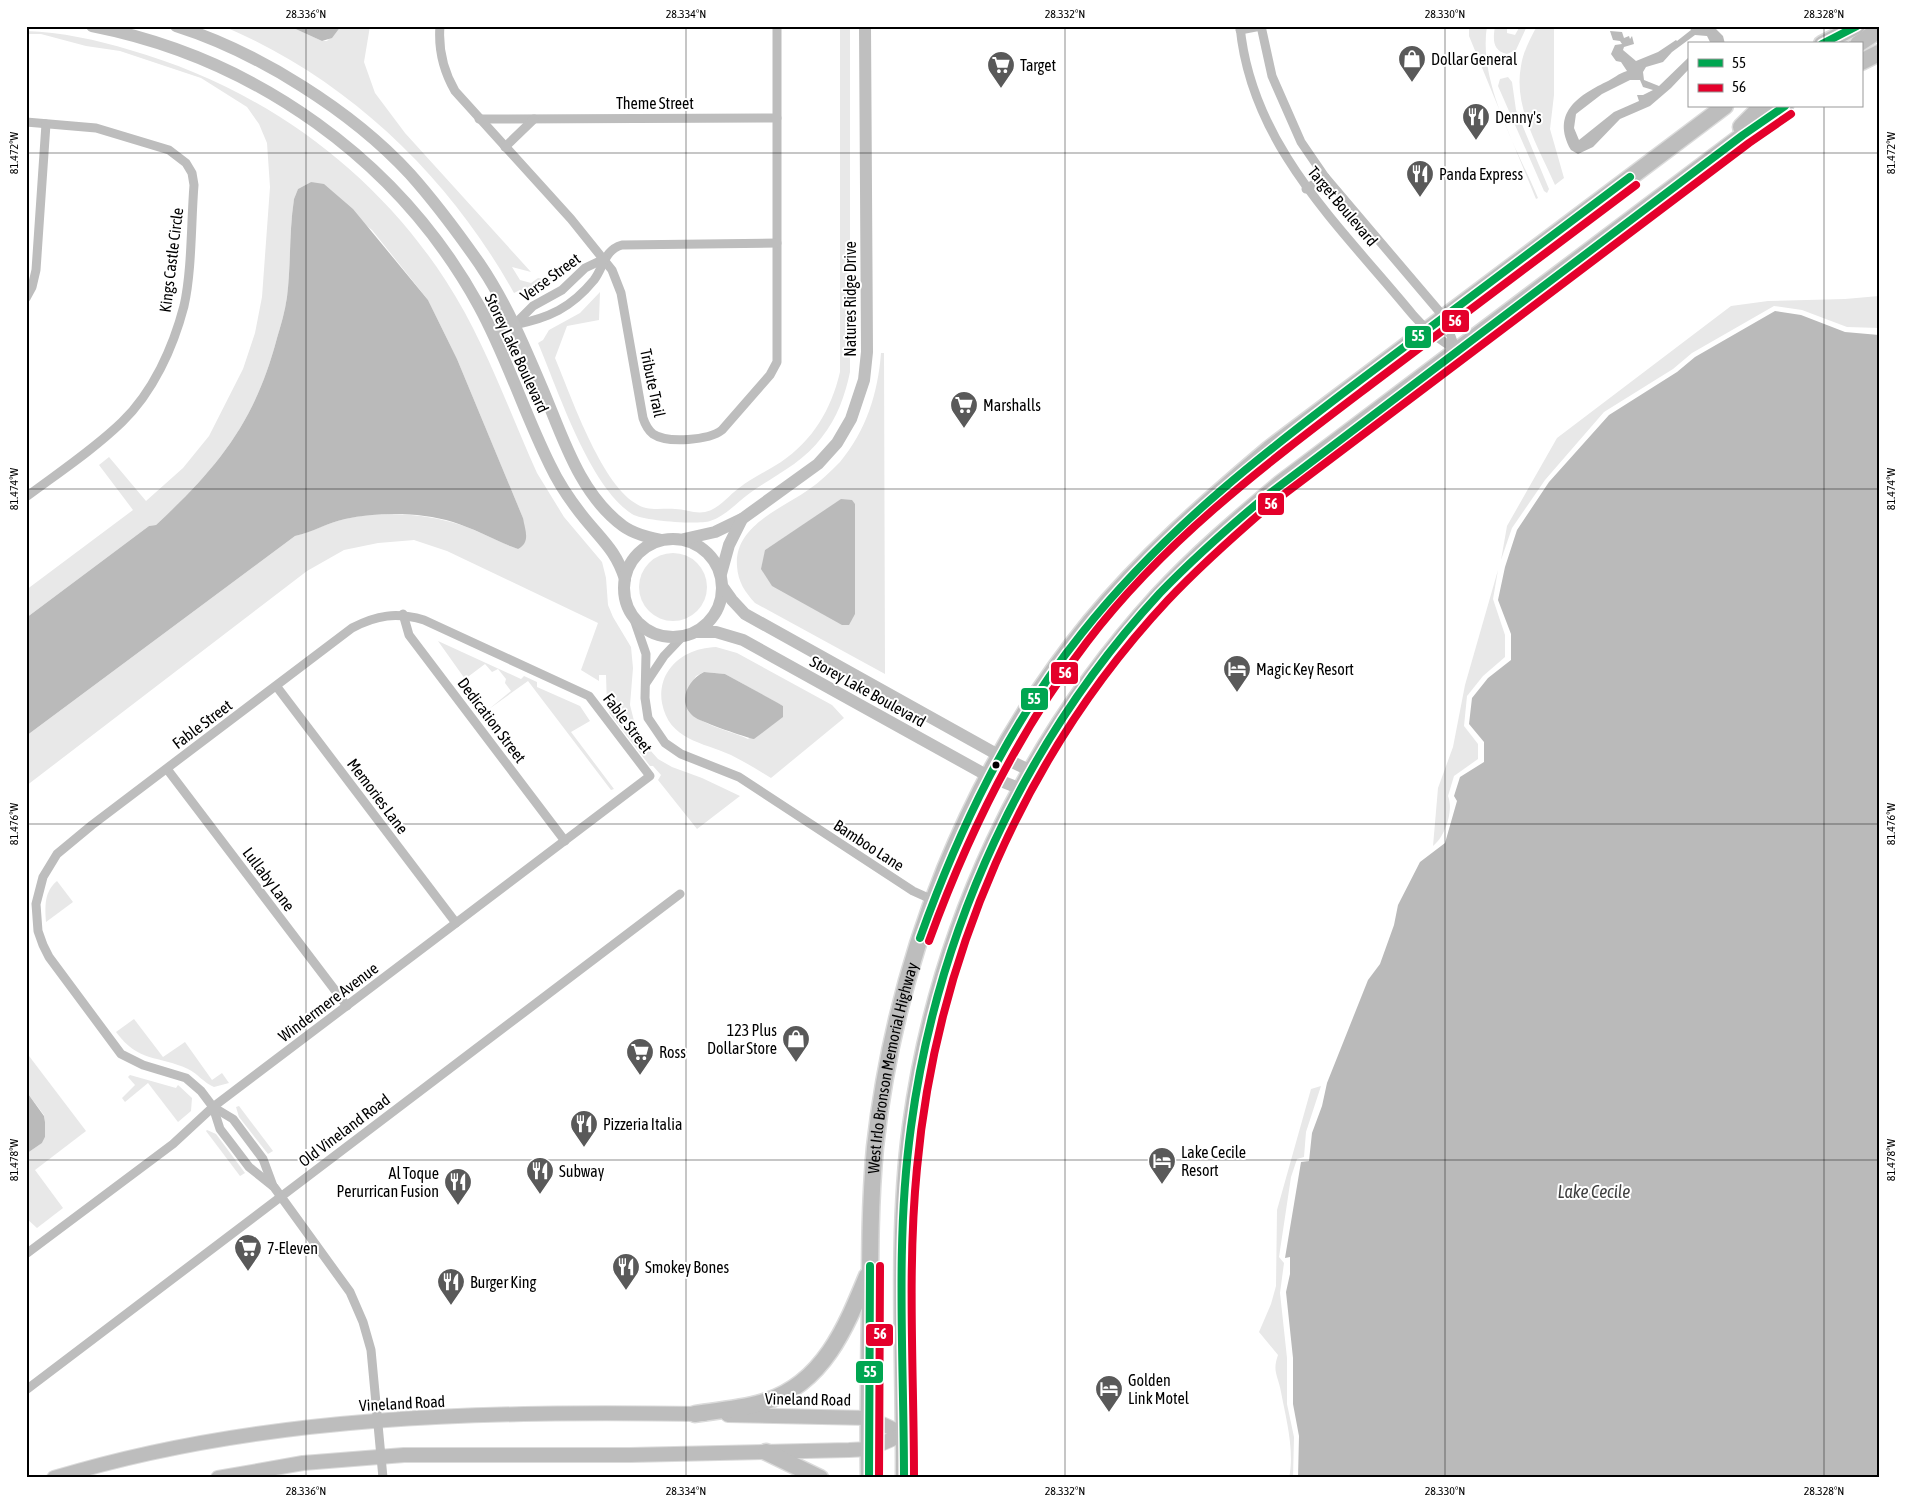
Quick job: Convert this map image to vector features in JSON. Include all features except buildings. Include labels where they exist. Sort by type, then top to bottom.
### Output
[{"type":"highway","points":[[1826,42],[1857,26]]},
{"type":"highway","points":[[1861,42],[1879,30]]},
{"type":"highway","points":[[1862,62],[1879,53]]},
{"type":"highway","name":"West Irlo Bronson Memorial Highway","points":[[869,1478],[870,1270],[875,1148],[888,1057],[908,978],[933,900],[948,860],[988,776],[1000,756],[1050,677],[1088,624],[1173,532],[1268,449],[1722,108]]},
{"type":"highway","points":[[1700,167],[1760,108]]},
{"type":"highway","name":"West Irlo Bronson Memorial Highway","points":[[904,1478],[906,1181],[919,1073],[937,992],[986,859],[1021,789],[1053,732],[1088,681],[1158,596],[1196,557],[1281,483],[1700,167],[1782,108]]},
{"type":"highway","points":[[695,1414],[768,1401],[806,1379],[822,1364],[841,1337],[870,1270]]},
{"type":"highway","points":[[766,1452],[820,1478]]},
{"type":"main road","name":"Vineland Road","points":[[54,1478],[184,1444],[266,1431],[378,1420],[548,1413],[869,1418],[904,1434]]},
{"type":"main road","points":[[218,1478],[304,1463],[382,1457],[869,1449],[904,1434]]},
{"type":"street","name":"Storey Lake Boulevard","points":[[92,26],[124,32],[193,54],[234,73],[284,100],[338,138],[391,186],[441,245],[479,306],[496,338],[550,466],[573,503],[614,552],[625,579]]},
{"type":"street","name":"Storey Lake Boulevard","points":[[176,26],[209,37],[248,55],[300,84],[357,126],[409,174],[461,238],[481,266],[514,325],[572,460],[592,493],[624,527],[662,540]]},
{"type":"street","name":"Tribute Trail","points":[[440,26],[440,55],[446,74],[455,91],[571,219],[612,270],[620,287],[645,424],[648,429],[659,437],[702,439],[716,435],[722,430],[774,369],[778,355],[777,26]]},
{"type":"street","name":"Natures Ridge Drive","points":[[684,539],[715,532],[742,519],[808,473],[828,454],[851,419],[864,380],[866,352],[865,26]]},
{"type":"street","points":[[1240,28],[1261,26]]},
{"type":"street","name":"Target Boulevard","points":[[1261,26],[1267,56],[1279,95],[1301,142],[1325,177],[1444,317]]},
{"type":"street","name":"Target Boulevard","points":[[1240,28],[1247,65],[1262,111],[1280,147],[1306,190],[1427,330],[1456,351]]},
{"type":"street","name":"Theme Street","points":[[479,119],[777,118]]},
{"type":"street","points":[[505,147],[534,119]]},
{"type":"street","name":"Kings Castle Circle","points":[[26,122],[96,128],[169,150],[186,163],[192,173],[194,185],[184,305],[173,340],[158,374],[124,421],[26,497]]},
{"type":"street","points":[[26,298],[32,287],[36,270],[46,124]]},
{"type":"street","points":[[1306,190],[1325,177]]},
{"type":"street","name":"Verse Street","points":[[514,325],[539,320],[568,306],[595,279],[604,259],[613,248],[622,244],[777,243]]},
{"type":"street","name":"Verse Street","points":[[514,325],[533,306],[562,290],[585,268],[604,259]]},
{"type":"street","points":[[571,282],[581,293]]},
{"type":"street","points":[[1444,317],[1456,351]]},
{"type":"street","points":[[496,338],[514,325]]},
{"type":"street","name":"Natures Ridge Drive","points":[[722,580],[729,545],[742,519]]},
{"type":"street","points":[[684,539],[699,545],[711,554],[722,580],[721,597],[714,614],[696,632],[682,637],[656,634],[635,622],[624,596],[625,579],[637,555],[643,549],[662,540],[684,539]]},
{"type":"street","name":"Storey Lake Boulevard","points":[[722,580],[732,600],[745,614],[1000,756],[1031,771]]},
{"type":"street","name":"Fable Street","points":[[274,1187],[263,1159],[233,1119],[213,1107],[194,1084],[186,1078],[143,1065],[121,1054],[49,957],[38,931],[36,918],[38,890],[49,865],[57,854],[92,825],[352,628],[370,619],[390,614],[403,614],[424,620],[589,696],[650,776]]},
{"type":"street","name":"Dedication Street","points":[[403,614],[409,635],[565,841]]},
{"type":"street","name":"Bamboo Lane","points":[[635,622],[644,647],[645,698],[648,718],[658,736],[665,743],[681,754],[739,777],[913,891],[933,900]]},
{"type":"street","name":"Storey Lake Boulevard","points":[[696,632],[716,632],[743,640],[988,776],[1021,789]]},
{"type":"street","points":[[646,683],[664,656],[682,637]]},
{"type":"street","name":"Memories Lane","points":[[276,687],[456,923]]},
{"type":"street","name":"Lullaby Lane","points":[[167,769],[346,1006]]},
{"type":"street","name":"Windermere Avenue","points":[[26,1254],[173,1144],[213,1107],[650,776]]},
{"type":"street","name":"Old Vineland Road","points":[[26,1390],[680,894]]},
{"type":"street","name":"Fable Street","points":[[213,1107],[220,1129],[249,1167],[274,1187],[350,1292],[363,1322],[371,1350],[383,1478]]},
{"type":"shaded area","points":[[223,26],[289,26],[322,41],[327,41],[341,26],[370,26],[364,62],[375,93],[405,133],[531,272],[512,267],[520,280],[531,283],[538,278],[549,280],[567,261],[570,264],[553,281],[530,293],[520,290],[514,293],[488,250],[458,209],[426,171],[391,135],[353,103],[312,73],[269,48]]},
{"type":"shaded area","points":[[840,26],[850,26],[850,372],[840,406],[827,430],[806,454],[716,519],[704,522],[683,522],[647,519],[632,514],[616,501],[589,460],[576,436],[538,343],[543,340],[549,330],[580,313],[600,292],[599,320],[567,326],[555,358],[588,437],[610,476],[622,492],[635,503],[645,508],[679,509],[698,512],[710,510],[744,484],[781,462],[802,444],[826,411],[840,372]]},
{"type":"shaded area","points":[[1469,26],[1487,26],[1488,69],[1493,91],[1503,118],[1469,36]]},
{"type":"shaded area","points":[[1495,26],[1507,26],[1507,33],[1515,35],[1520,26],[1527,26],[1516,50],[1507,54],[1496,47],[1494,40]]},
{"type":"shaded area","points":[[1537,26],[1554,26],[1554,95],[1550,129],[1564,178],[1555,185],[1529,127],[1521,97],[1522,61]]},
{"type":"shaded area","points":[[26,31],[66,35],[117,46],[178,66],[224,86],[268,110],[309,137],[348,168],[384,202],[417,240],[460,304],[484,351],[537,473],[564,517],[602,562],[606,578],[608,605],[631,647],[633,668],[630,705],[636,729],[642,741],[658,759],[672,767],[702,778],[740,796],[697,829],[658,780],[661,775],[653,766],[650,766],[610,714],[607,706],[606,675],[599,675],[599,681],[581,670],[598,623],[447,551],[414,540],[378,543],[344,550],[307,571],[26,786],[26,736],[295,536],[358,516],[398,514],[451,522],[518,549],[523,518],[457,359],[428,300],[372,230],[311,182],[298,189],[294,199],[287,297],[268,368],[258,394],[232,441],[198,483],[156,525],[149,526],[26,618],[26,590],[133,510],[99,465],[109,457],[146,501],[183,468],[209,436],[243,369],[255,333],[262,297],[270,187],[267,143],[259,124],[247,107],[201,78],[120,51],[86,46],[41,34],[26,34]]},
{"type":"shaded area","points":[[1508,77],[1512,82],[1516,110],[1549,189],[1547,193],[1544,191],[1498,86],[1500,79]]},
{"type":"shaded area","points":[[1511,137],[1538,198],[1536,199]]},
{"type":"shaded area","points":[[1879,296],[1879,328],[1847,327],[1802,310],[1774,306],[1692,353],[1673,369],[1604,412],[1545,480],[1512,528],[1501,560],[1507,526],[1557,438],[1731,306],[1768,301]]},
{"type":"shaded area","points":[[881,353],[884,353],[885,674],[755,603],[743,586],[737,566],[738,552],[743,540],[751,529],[761,520],[817,484],[840,462],[849,450],[857,438],[869,411],[874,397]],"holes":[[[841,500],[855,504],[855,614],[765,550]]]},
{"type":"shaded area","points":[[673,553],[686,556],[697,563],[704,574],[707,587],[704,600],[697,611],[686,618],[673,621],[660,618],[649,611],[642,600],[639,587],[642,574],[649,563],[660,556]]},
{"type":"shaded area","points":[[1498,570],[1493,599],[1505,635],[1505,657],[1483,676],[1467,696],[1464,726],[1478,744],[1478,759],[1454,776],[1448,796],[1450,808],[1445,830],[1433,846],[1438,788],[1453,747],[1465,685]]},
{"type":"shaded area","points":[[438,641],[521,679],[524,676],[537,682],[537,687],[580,706],[590,721],[571,732],[614,789],[611,790],[528,681],[489,709],[511,691],[505,683],[506,679],[498,669],[492,672],[485,664],[465,679]]},
{"type":"shaded area","points":[[716,647],[737,653],[832,705],[844,718],[771,778],[731,755],[688,738],[672,725],[666,715],[661,699],[661,691],[665,676],[676,661],[695,651]],"holes":[[[704,672],[725,674],[783,706],[748,739],[701,720],[693,714],[688,706],[685,696],[696,676]]]},
{"type":"shaded area","points":[[57,881],[73,902],[46,922],[48,895]]},
{"type":"shaded area","points":[[134,1019],[163,1057],[185,1042],[212,1080],[222,1073],[229,1083],[214,1087],[188,1069],[149,1057],[133,1049],[116,1032]]},
{"type":"shaded area","points":[[26,1052],[86,1131],[35,1170],[63,1208],[37,1228],[26,1218],[26,1154],[42,1143],[45,1137],[45,1122],[44,1115],[26,1091]]},
{"type":"shaded area","points":[[130,1075],[176,1088],[178,1085],[192,1098],[191,1111],[178,1122],[148,1083],[125,1102],[122,1098],[135,1085],[128,1077]]},
{"type":"shaded area","points":[[1321,1086],[1306,1132],[1304,1157],[1297,1159],[1291,1177],[1279,1257],[1284,1263],[1280,1293],[1287,1358],[1287,1404],[1294,1437],[1293,1478],[1289,1478],[1291,1457],[1289,1435],[1276,1370],[1278,1355],[1259,1332],[1271,1304],[1276,1286],[1277,1210],[1311,1089]]},
{"type":"shaded area","points":[[239,1106],[273,1151],[268,1154],[239,1117],[236,1107]]},
{"type":"shaded area","points":[[207,1130],[216,1134],[245,1173],[240,1176]]},
{"type":"water","points":[[289,26],[341,26],[332,38],[322,41]]},
{"type":"water","points":[[1689,26],[1716,29],[1723,36],[1724,42],[1710,42],[1707,36],[1695,35],[1672,52],[1663,62],[1646,67],[1643,72],[1644,80],[1659,86],[1688,58],[1688,70],[1650,106],[1620,119],[1593,147],[1578,154],[1571,150],[1564,126],[1570,108],[1585,93],[1627,71],[1621,62],[1616,61],[1611,54],[1615,45],[1622,44],[1620,41],[1613,40],[1610,31],[1622,32],[1624,38],[1629,36],[1630,39],[1632,36],[1634,44],[1624,47],[1623,50],[1636,61],[1658,52],[1691,30]],"holes":[[[1630,80],[1640,80],[1643,87],[1653,90],[1643,95],[1637,95],[1639,101],[1614,112],[1579,140],[1574,128],[1576,114],[1602,94]]]},
{"type":"water","points":[[311,182],[324,184],[353,209],[428,300],[457,359],[523,518],[526,535],[525,543],[518,549],[453,522],[427,516],[399,514],[345,519],[295,536],[26,736],[26,618],[149,526],[156,525],[198,483],[232,441],[258,394],[268,368],[287,297],[294,199],[298,189]]},
{"type":"water","name":"Lake Cecile","points":[[1775,311],[1801,315],[1845,332],[1879,335],[1879,1478],[1298,1478],[1299,1436],[1293,1404],[1293,1358],[1286,1292],[1290,1274],[1290,1257],[1285,1258],[1301,1162],[1309,1161],[1312,1133],[1322,1106],[1327,1083],[1368,980],[1380,964],[1394,925],[1398,905],[1420,862],[1445,843],[1457,801],[1454,796],[1460,777],[1484,762],[1484,742],[1469,724],[1472,698],[1488,678],[1511,660],[1511,634],[1498,600],[1505,567],[1517,530],[1549,482],[1609,415],[1677,372],[1695,357]]},
{"type":"water","points":[[841,499],[852,500],[855,504],[855,614],[849,625],[842,625],[772,586],[761,569],[765,550]]},
{"type":"water","points":[[704,672],[725,674],[778,703],[783,706],[783,717],[754,739],[696,718],[686,707],[686,694],[692,681]]},
{"type":"water","points":[[26,1091],[44,1116],[45,1137],[42,1143],[26,1154]]},
{"type":"transit line","name":"55","points":[[1826,42],[1857,26]]},
{"type":"transit line","name":"55","points":[[904,1478],[903,1214],[911,1127],[924,1054],[942,981],[966,910],[995,841],[1029,774],[1068,710],[1112,650],[1160,593],[1198,556],[1265,497],[1743,135],[1782,108]]},
{"type":"transit line","name":"56","points":[[914,1478],[912,1245],[917,1168],[927,1090],[944,1013],[967,937],[996,863],[1030,792],[1071,724],[1117,660],[1168,600],[1218,551],[1271,504],[1749,143],[1791,114]]},
{"type":"transit line","name":"55","points":[[920,938],[935,897],[969,818],[1009,741],[1031,704],[1056,668],[1114,594],[1184,523],[1260,458],[1339,396],[1630,177]]},
{"type":"transit line","name":"56","points":[[929,941],[960,862],[978,823],[996,786],[1038,712],[1087,642],[1151,568],[1223,501],[1261,470],[1636,185]]},
{"type":"transit line","name":"55","points":[[869,1478],[870,1266]]},
{"type":"transit line","name":"56","points":[[879,1478],[880,1266]]},
{"type":"place","name":"Dollar General","points":[[1412,83]]},
{"type":"place","name":"Target","points":[[1001,89]]},
{"type":"place","name":"Denny's","points":[[1476,141]]},
{"type":"place","name":"Panda Express","points":[[1420,198]]},
{"type":"place","name":"Marshalls","points":[[964,429]]},
{"type":"place","name":"Magic Key Resort","points":[[1237,693]]},
{"type":"place","name":"123 Plus Dollar Store","points":[[796,1063]]},
{"type":"place","name":"Ross","points":[[640,1076]]},
{"type":"place","name":"Pizzeria Italia","points":[[584,1148]]},
{"type":"place","name":"Lake Cecile Resort","points":[[1162,1185]]},
{"type":"place","name":"Subway","points":[[540,1195]]},
{"type":"place","name":"Al Toque Perurrican Fusion","points":[[458,1206]]},
{"type":"place","name":"7-Eleven","points":[[248,1272]]},
{"type":"place","name":"Smokey Bones","points":[[626,1291]]},
{"type":"place","name":"Burger King","points":[[451,1306]]},
{"type":"place","name":"Golden Link Motel","points":[[1109,1413]]}]
